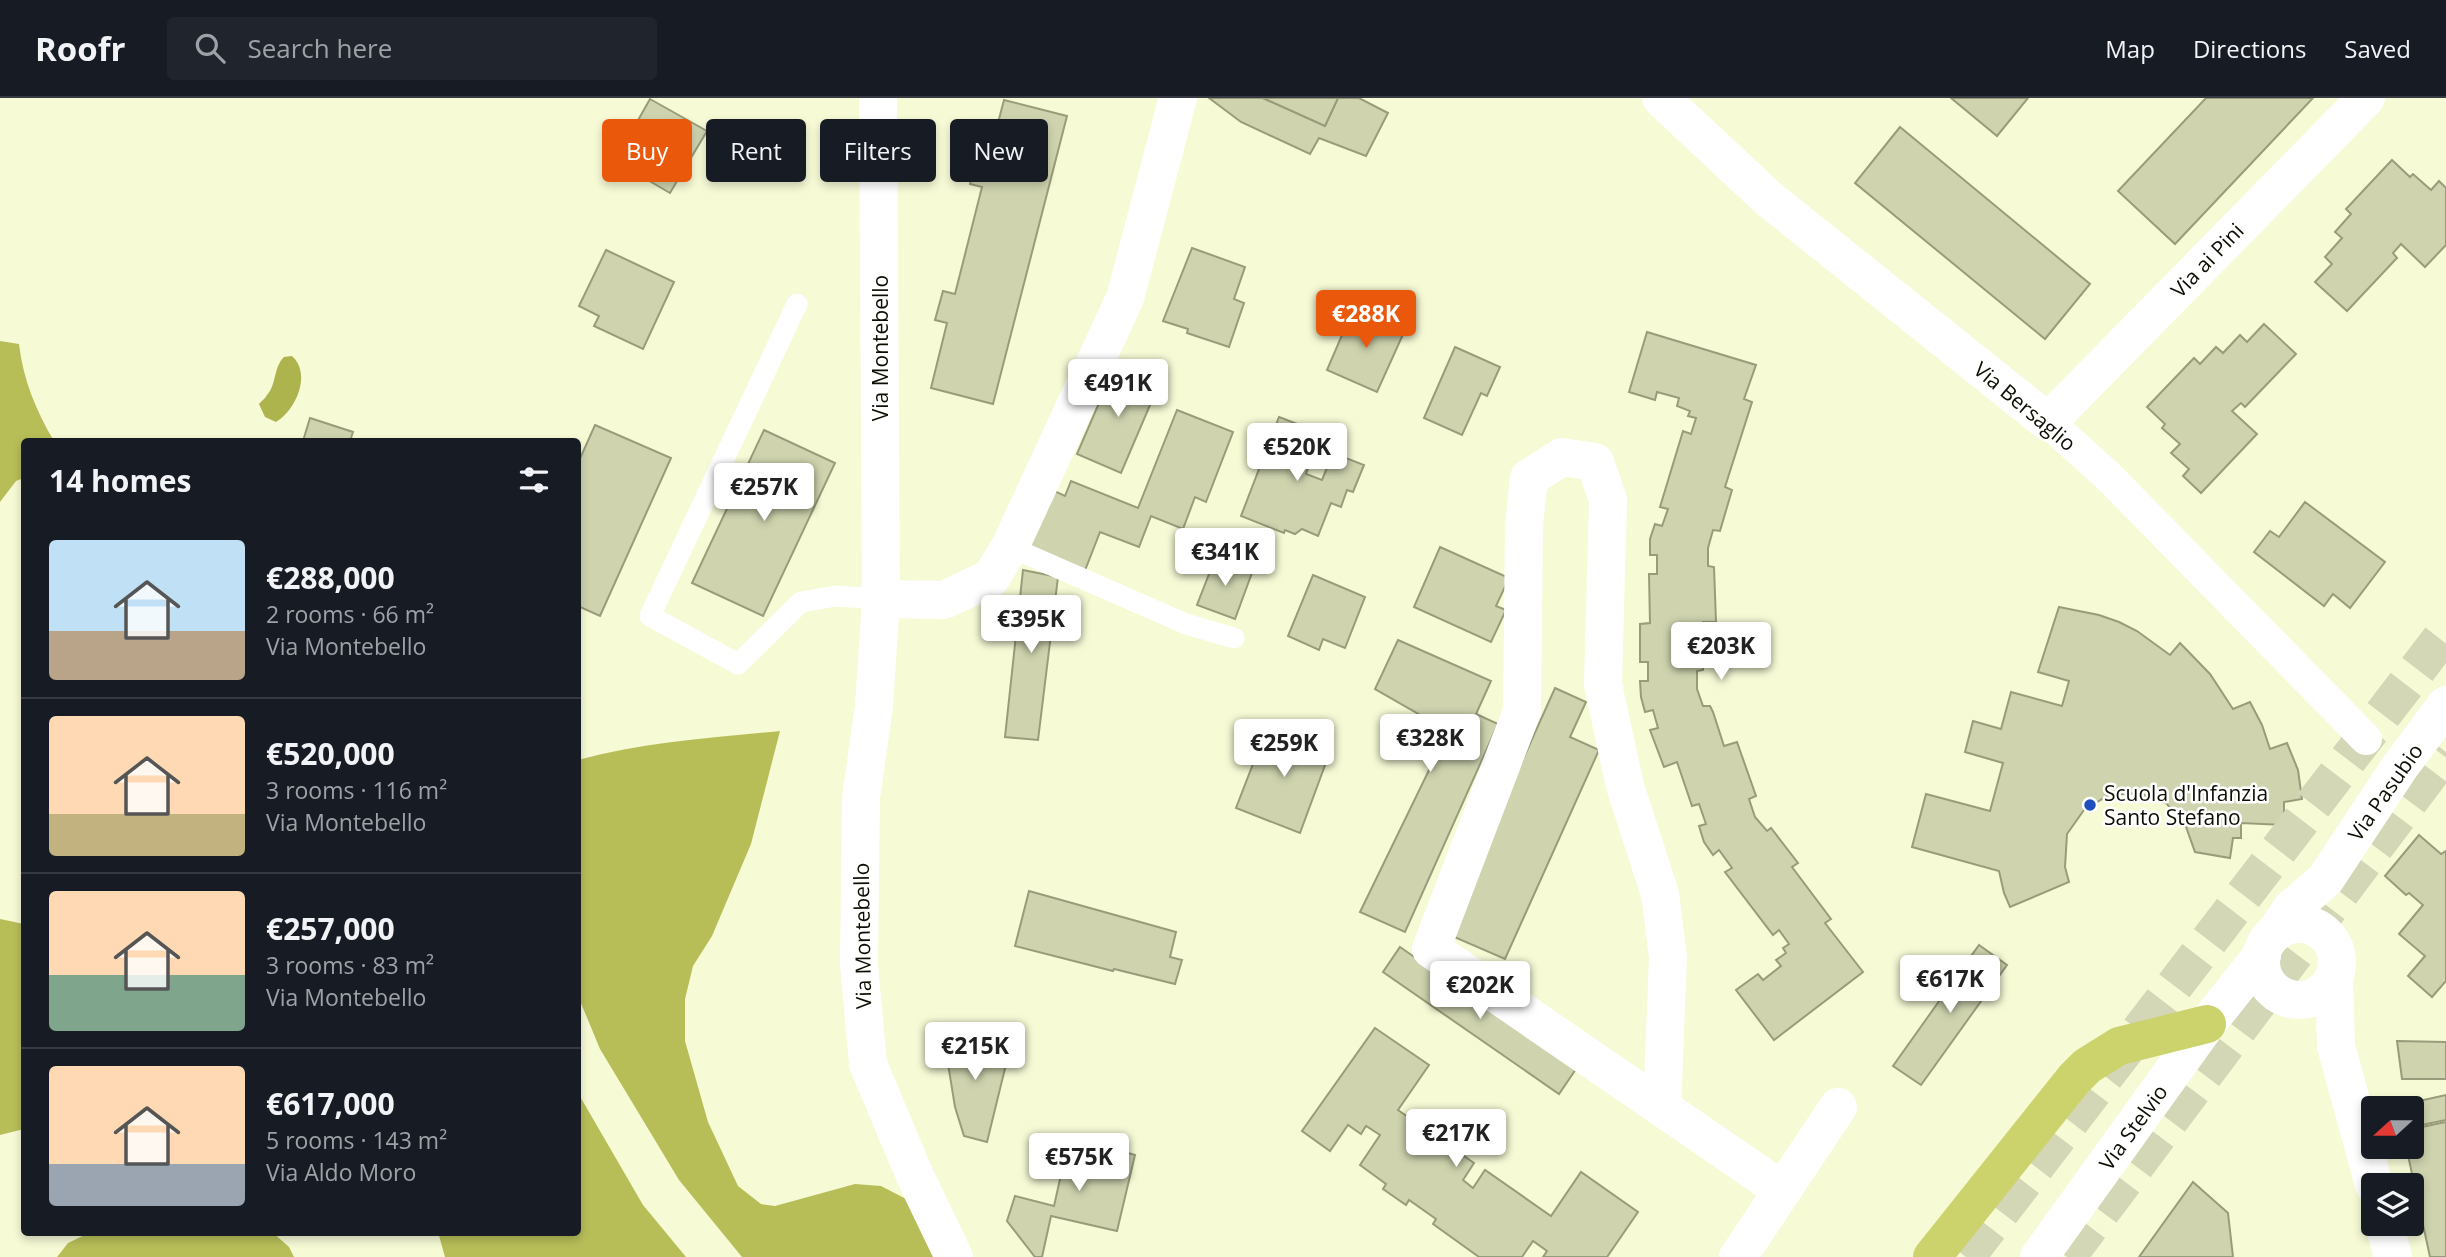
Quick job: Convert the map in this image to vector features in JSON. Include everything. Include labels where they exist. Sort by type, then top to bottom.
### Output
[{"type":"highway","points":[[1932,1257],[2087,1066],[2119,1046],[2218,1012]]},
{"type":"street","name":"Via Montebello","points":[[878,98],[881,598],[874,706],[861,798],[859,965],[868,1064],[915,1176],[954,1257]]},
{"type":"street","points":[[881,598],[944,600],[991,578],[1010,547],[1125,298],[1178,98]]},
{"type":"street","name":"Via Bersaglio","points":[[1661,98],[1769,199],[2048,422],[2402,750]]},
{"type":"street","name":"Via ai Pini","points":[[2048,422],[2366,98]]},
{"type":"street","points":[[1662,1108],[1668,957],[1660,894],[1625,786],[1603,685],[1608,500],[1595,462],[1562,457],[1529,478],[1524,525],[1522,711],[1431,949],[1662,1108],[1782,1190]]},
{"type":"street","name":"Via Pasubio","points":[[2276,969],[2292,908],[2325,880],[2402,750],[2446,705]]},
{"type":"street","points":[[2323,933],[2325,880]]},
{"type":"street","points":[[2286,926],[2312,926],[2323,933],[2336,953],[2337,965],[2328,986],[2319,995],[2308,999],[2276,969],[2286,926]]},
{"type":"street","points":[[2276,969],[2336,1046]]},
{"type":"street","name":"Via Stelvio","points":[[2039,1257],[2218,1012],[2276,969]]},
{"type":"street","points":[[2334,976],[2336,1046],[2371,1173]]},
{"type":"street","points":[[1738,1257],[1838,1107]]},
{"type":"street","points":[[2387,1236],[2393,1257]]},
{"type":"lane","points":[[797,304],[650,616],[738,664],[801,602],[836,596],[881,598]]},
{"type":"lane","points":[[1010,547],[1186,624],[1234,638]]},
{"type":"shaded area","points":[[0,341],[19,344],[31,394],[52,438],[21,438],[21,479],[16,481],[0,502]]},
{"type":"shaded area","points":[[292,356],[301,372],[299,391],[290,409],[276,422],[265,417],[259,404],[270,391],[281,361],[284,357]]},
{"type":"shaded area","points":[[780,731],[751,844],[712,936],[693,966],[685,999],[685,1041],[708,1122],[738,1186],[761,1204],[775,1206],[855,1184],[881,1186],[910,1201],[936,1257],[742,1257],[679,1180],[600,1049],[581,1003],[581,759],[653,745]]},
{"type":"shaded area","points":[[0,919],[21,923],[21,1130],[0,1135]]},
{"type":"shaded area","points":[[581,1098],[643,1205],[686,1257],[445,1257],[439,1236],[581,1236]]},
{"type":"shaded area","points":[[83,1236],[277,1236],[289,1247],[294,1257],[57,1257],[68,1243]]},
{"type":"building","points":[[1209,98],[1263,98],[1325,126],[1338,98],[1359,98],[1388,113],[1366,156],[1319,138],[1310,154],[1241,122]]},
{"type":"building","points":[[1263,98],[1338,98],[1325,126]]},
{"type":"building","points":[[1951,98],[2028,98],[1997,136]]},
{"type":"building","points":[[2206,98],[2313,98],[2175,244],[2118,191]]},
{"type":"building","points":[[650,99],[686,119],[639,119]]},
{"type":"building","points":[[1004,100],[1067,116],[993,404],[931,388],[947,323],[935,320],[943,291],[955,294],[982,187],[970,182],[1048,182],[1048,119],[999,119]]},
{"type":"building","points":[[692,123],[706,133],[692,156]]},
{"type":"building","points":[[1900,127],[2090,284],[2045,339],[1855,183]]},
{"type":"building","points":[[2392,160],[2410,177],[2413,174],[2431,190],[2439,181],[2446,188],[2446,245],[2425,267],[2401,244],[2393,253],[2397,258],[2347,311],[2315,282],[2332,264],[2325,257],[2342,238],[2335,232],[2351,214],[2346,209]]},
{"type":"building","points":[[651,182],[677,182],[670,193]]},
{"type":"building","points":[[1192,248],[1245,267],[1234,299],[1244,303],[1229,347],[1187,333],[1188,329],[1163,321]]},
{"type":"building","points":[[606,250],[674,282],[643,349],[594,326],[599,316],[579,306]]},
{"type":"building","points":[[1354,307],[1405,330],[1377,392],[1327,370]]},
{"type":"building","points":[[2264,324],[2296,354],[2245,407],[2241,403],[2232,411],[2257,434],[2201,493],[2183,476],[2189,469],[2171,453],[2180,444],[2162,428],[2165,424],[2147,407],[2194,358],[2200,364],[2216,347],[2223,353],[2240,335],[2247,342]]},
{"type":"building","points":[[1647,332],[1756,365],[1744,399],[1752,402],[1725,487],[1732,490],[1720,531],[1713,530],[1708,548],[1708,566],[1714,567],[1716,622],[1703,622],[1703,670],[1697,671],[1697,689],[1703,706],[1710,706],[1713,712],[1724,746],[1737,742],[1756,796],[1749,799],[1755,817],[1767,831],[1771,828],[1798,863],[1792,867],[1831,919],[1825,923],[1863,972],[1774,1040],[1736,990],[1758,974],[1763,980],[1781,966],[1776,960],[1786,953],[1783,948],[1789,944],[1779,930],[1773,935],[1725,872],[1732,868],[1719,850],[1713,855],[1704,842],[1699,826],[1706,824],[1699,804],[1692,806],[1677,762],[1664,767],[1650,730],[1658,728],[1653,710],[1645,712],[1641,697],[1640,681],[1648,681],[1648,662],[1640,662],[1640,624],[1650,623],[1649,574],[1657,574],[1657,555],[1650,555],[1650,539],[1655,524],[1662,526],[1668,509],[1660,507],[1683,431],[1691,434],[1696,418],[1688,416],[1690,411],[1677,406],[1679,398],[1657,392],[1655,400],[1629,392]]},
{"type":"building","points":[[1455,347],[1500,367],[1487,396],[1481,393],[1462,435],[1424,418]]},
{"type":"building","points":[[1115,366],[1159,384],[1121,473],[1077,454]]},
{"type":"building","points":[[1177,410],[1233,432],[1206,502],[1195,497],[1183,529],[1151,516],[1139,547],[1100,532],[1084,573],[1025,550],[1050,489],[1065,496],[1071,481],[1138,508]]},
{"type":"building","points":[[1279,417],[1321,433],[1306,474],[1322,480],[1333,453],[1364,465],[1353,492],[1347,490],[1341,507],[1331,503],[1318,536],[1302,529],[1295,534],[1285,530],[1284,533],[1241,516]]},
{"type":"building","points":[[310,418],[353,432],[351,438],[304,438]]},
{"type":"building","points":[[595,425],[671,458],[600,616],[581,607],[581,456]]},
{"type":"building","points":[[764,430],[835,463],[763,616],[692,583]]},
{"type":"building","points":[[2305,502],[2385,562],[2350,608],[2333,594],[2324,606],[2254,552],[2270,531],[2279,537]]},
{"type":"building","points":[[1440,547],[1509,578],[1496,606],[1506,610],[1491,642],[1414,607]]},
{"type":"building","points":[[1216,556],[1253,570],[1235,619],[1197,605]]},
{"type":"building","points":[[1023,570],[1058,577],[1038,740],[1005,737]]},
{"type":"building","points":[[1313,575],[1365,597],[1345,648],[1323,639],[1319,650],[1288,636]]},
{"type":"building","points":[[2059,607],[2119,622],[2137,631],[2170,655],[2180,643],[2210,674],[2233,709],[2250,702],[2270,749],[2287,743],[2298,770],[2302,799],[2284,802],[2284,825],[2241,823],[2241,838],[2233,838],[2230,858],[2195,852],[2185,824],[2166,803],[2138,793],[2109,795],[2084,810],[2067,834],[2065,867],[2069,882],[2010,907],[1999,871],[1912,847],[1926,794],[1990,811],[2003,763],[1965,752],[1973,721],[2001,729],[2011,692],[2062,706],[2069,681],[2038,672]]},
{"type":"building","points":[[1398,640],[1491,681],[1476,714],[1498,724],[1405,932],[1360,912],[1448,731],[1375,689]]},
{"type":"building","points":[[1555,688],[1586,702],[1570,737],[1599,750],[1505,959],[1445,933]]},
{"type":"building","points":[[1268,725],[1331,749],[1300,833],[1236,808]]},
{"type":"building","points":[[2419,835],[2441,854],[2446,851],[2446,981],[2432,997],[2408,976],[2425,956],[2399,934],[2423,905],[2409,893],[2406,895],[2385,876]]},
{"type":"building","points":[[1029,891],[1176,932],[1170,957],[1182,960],[1175,984],[1015,946]]},
{"type":"building","points":[[1979,945],[2007,965],[1921,1085],[1893,1066]]},
{"type":"building","points":[[1400,947],[1576,1069],[1559,1094],[1383,972]]},
{"type":"building","points":[[1375,1028],[1429,1065],[1398,1110],[1474,1163],[1463,1180],[1473,1188],[1485,1170],[1551,1216],[1581,1172],[1638,1212],[1607,1257],[1543,1257],[1547,1251],[1533,1241],[1522,1257],[1479,1257],[1433,1224],[1436,1219],[1409,1200],[1406,1205],[1383,1189],[1386,1184],[1360,1165],[1380,1135],[1366,1126],[1361,1134],[1348,1125],[1330,1151],[1302,1131]]},
{"type":"building","points":[[943,1033],[1010,1048],[987,1142],[964,1136],[955,1107]]},
{"type":"building","points":[[2397,1041],[2446,1042],[2446,1079],[2402,1079]]},
{"type":"building","points":[[2446,1095],[2446,1120],[2424,1125],[2424,1100]]},
{"type":"building","points":[[2446,1122],[2446,1257],[2430,1257],[2424,1229],[2424,1173],[2412,1173],[2409,1159],[2424,1159],[2424,1127]]},
{"type":"building","points":[[1105,1137],[1123,1141],[1121,1151],[1135,1155],[1117,1231],[1051,1216],[1042,1257],[1035,1257],[1007,1221],[1015,1196],[1054,1206],[1069,1139],[1103,1147]]},
{"type":"building","points":[[2193,1182],[2228,1213],[2233,1257],[2139,1257]]},
{"type":"tunnel","points":[[1966,1257],[2446,632]]},
{"type":"tunnel","points":[[2067,1257],[2446,752]]},
{"type":"place","name":"Scuola d'Infanzia Santo Stefano","points":[[2090,805]]}]
